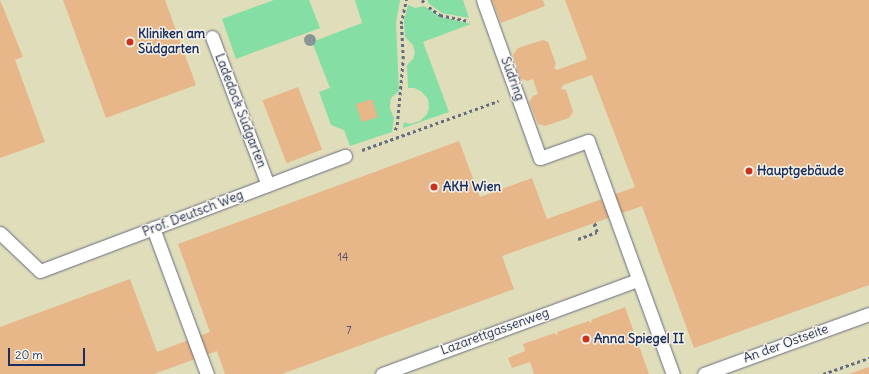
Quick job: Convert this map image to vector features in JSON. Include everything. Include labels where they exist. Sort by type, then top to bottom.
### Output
[{"type":"lane","name":"Südring","points":[[483,0],[540,158],[588,141],[638,280]]},
{"type":"lane","name":"Ladedock Südgarten","points":[[212,37],[268,185]]},
{"type":"lane","name":"Prof. Deutsch Weg","points":[[0,233],[40,271],[345,156]]},
{"type":"lane","points":[[153,228],[207,374]]},
{"type":"lane","name":"Lazarettgassenweg","points":[[382,374],[638,280]]},
{"type":"lane","points":[[638,280],[673,374]]},
{"type":"lane","name":"An der Ostseite","points":[[704,374],[869,314]]},
{"type":"path","points":[[395,130],[397,125],[403,59],[401,24],[406,0]]},
{"type":"path","points":[[422,0],[425,3]]},
{"type":"path","points":[[429,7],[440,15],[466,21],[490,19]]},
{"type":"path","points":[[345,156],[498,101]]},
{"type":"path","points":[[823,374],[869,358]]},
{"type":"shaded area","name":"AKH Wien","points":[[0,0],[869,0],[869,374],[0,374]]},
{"type":"green space","points":[[274,0],[309,0],[320,28],[236,59],[222,19]]},
{"type":"green space","points":[[355,0],[400,0],[396,23],[399,91],[391,98],[390,109],[394,118],[392,132],[350,146],[344,130],[331,125],[319,92],[330,88],[312,42],[362,23]]},
{"type":"green space","points":[[428,0],[463,0],[469,18],[442,13],[428,3]]},
{"type":"green space","points":[[408,5],[415,8],[424,6],[441,17],[471,24],[423,42],[449,112],[403,128],[404,122],[410,124],[420,121],[427,114],[429,108],[428,99],[421,91],[414,88],[408,88],[407,65],[413,59],[415,53],[413,45],[405,37],[404,21]]},
{"type":"building","points":[[0,0],[23,57],[15,60],[45,142],[0,158]]},
{"type":"building","name":"Kliniken am Südgarten","points":[[63,0],[165,0],[196,85],[106,118]]},
{"type":"building","points":[[492,0],[543,0],[545,6],[501,23]]},
{"type":"building","points":[[565,0],[869,0],[869,285],[694,348],[642,206],[502,256],[514,289],[282,374],[225,374],[217,351],[154,374],[0,374],[0,327],[130,279],[157,352],[210,332],[178,244],[459,141],[480,197],[532,178],[547,219],[635,187],[592,75],[563,85],[561,89],[566,90],[573,112],[569,118],[545,126],[538,124],[529,102],[533,96],[538,94],[533,79],[527,81],[520,78],[513,55],[518,48],[543,40],[548,42],[556,64],[554,68],[557,70],[587,59]]},
{"type":"building","points":[[298,87],[322,150],[287,163],[263,101]]},
{"type":"building","points":[[372,99],[378,117],[362,122],[356,104]]},
{"type":"building","name":"Anna Spiegel II","points":[[625,307],[649,374],[534,374],[530,362],[512,368],[508,358],[525,351],[523,344],[555,333],[556,335],[558,334],[557,332],[589,321],[590,323],[592,322],[591,320]]},
{"type":"building","points":[[869,367],[869,374],[849,374]]},
{"type":"place","name":"Kliniken am Südgarten","points":[[130,42]]},
{"type":"place","name":"Hauptgebäude","points":[[749,171]]},
{"type":"place","name":"AKH Wien","points":[[434,187]]},
{"type":"place","name":"Anna Spiegel II","points":[[586,339]]}]
